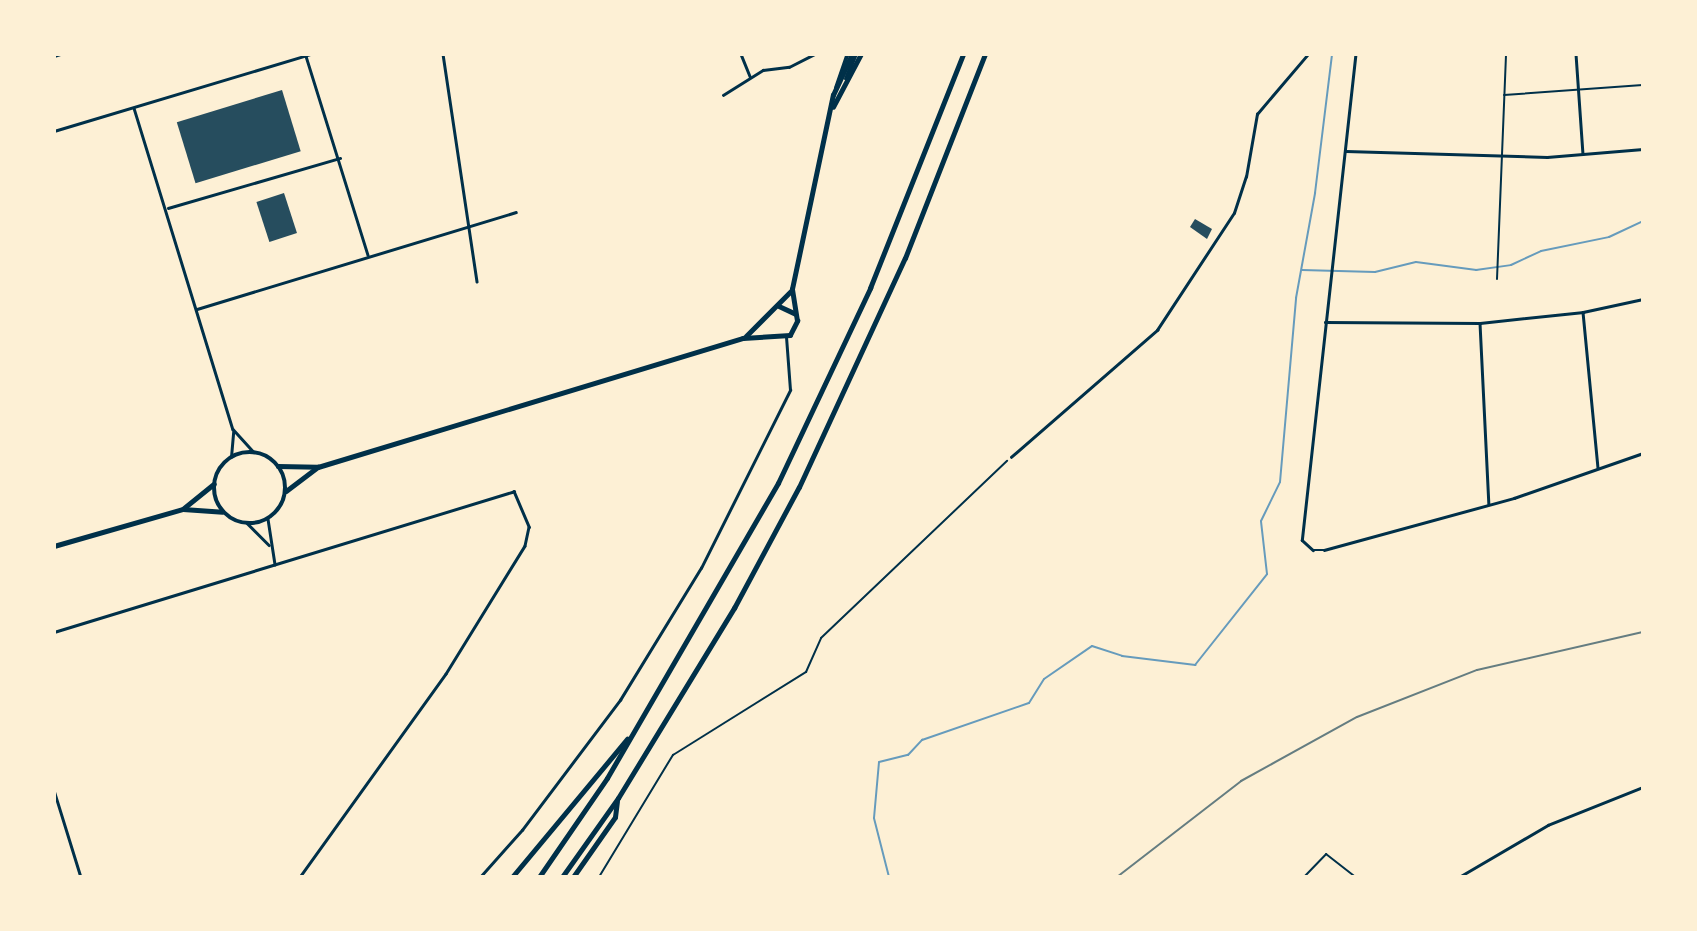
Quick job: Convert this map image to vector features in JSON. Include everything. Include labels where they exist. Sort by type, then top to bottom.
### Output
[{"type":"highway","points":[[540,877],[634,732],[760,518],[810,419],[906,201],[963,54]]},
{"type":"highway","points":[[562,877],[618,798],[740,598],[799,487],[905,258],[985,54]]},
{"type":"highway","points":[[512,877],[634,732]]},
{"type":"highway","points":[[573,877],[615,817],[618,798]]},
{"type":"main road","points":[[831,111],[855,54]]},
{"type":"main road","points":[[183,509],[214,484],[220,469],[231,457],[254,452],[278,466],[318,467],[743,338],[770,334],[786,337],[795,329],[792,289],[836,88],[855,54]]},
{"type":"main road","points":[[743,338],[779,306],[792,289]]},
{"type":"main road","points":[[779,306],[794,313]]},
{"type":"main road","points":[[766,317],[770,334]]},
{"type":"main road","points":[[278,466],[286,491]]},
{"type":"main road","points":[[54,546],[183,509],[224,512],[247,523],[268,519],[278,510],[286,491],[318,467]]},
{"type":"main road","points":[[214,484],[224,512]]},
{"type":"street","points":[[54,56],[60,54]]},
{"type":"street","points":[[443,54],[477,281]]},
{"type":"street","points":[[741,54],[751,76]]},
{"type":"street","points":[[723,94],[751,76],[797,64],[815,54]]},
{"type":"street","points":[[1011,457],[1157,330],[1234,213],[1246,177],[1257,114],[1308,54]]},
{"type":"street","points":[[1497,279],[1506,54]]},
{"type":"street","points":[[1576,54],[1583,155]]},
{"type":"street","points":[[54,131],[308,55],[368,255]]},
{"type":"street","points":[[1357,55],[1301,535],[1309,547],[1324,550],[1489,504],[1643,453]]},
{"type":"street","points":[[1504,95],[1578,93],[1643,85]]},
{"type":"street","points":[[134,108],[233,429],[231,457]]},
{"type":"street","points":[[1345,151],[1502,156],[1583,155],[1643,149]]},
{"type":"street","points":[[167,208],[340,158]]},
{"type":"street","points":[[197,309],[516,212]]},
{"type":"street","points":[[1325,321],[1480,323],[1583,312],[1643,299]]},
{"type":"street","points":[[1583,312],[1598,467]]},
{"type":"street","points":[[1480,323],[1489,504]]},
{"type":"street","points":[[480,877],[522,830],[620,700],[701,568],[790,390],[786,337]]},
{"type":"street","points":[[233,429],[254,452]]},
{"type":"street","points":[[54,632],[514,491],[528,527],[525,546],[446,674],[300,877]]},
{"type":"street","points":[[268,519],[269,545],[275,564]]},
{"type":"street","points":[[247,523],[269,545]]},
{"type":"street","points":[[1459,877],[1548,825],[1643,787]]},
{"type":"street","points":[[54,790],[81,877]]},
{"type":"street","points":[[1307,876],[1326,854],[1355,877]]},
{"type":"path","points":[[599,877],[673,755],[806,672],[821,638],[1011,457]]},
{"type":"building","points":[[282,90],[301,151],[196,183],[177,122]]},
{"type":"building","points":[[284,193],[297,233],[269,242],[256,202]]},
{"type":"building","points":[[1195,219],[1212,229],[1207,239],[1190,227]]},
{"type":"waterway","points":[[889,877],[874,818],[879,762],[908,755],[922,740],[1029,703],[1044,679],[1092,646],[1122,656],[1195,665],[1267,574],[1261,521],[1280,482],[1296,298],[1315,193],[1332,54]]},
{"type":"waterway","points":[[1302,270],[1375,272],[1416,262],[1476,270],[1511,265],[1541,251],[1609,237],[1643,221]]},
{"type":"railway","points":[[1117,877],[1241,781],[1357,717],[1477,670],[1643,632]]}]
